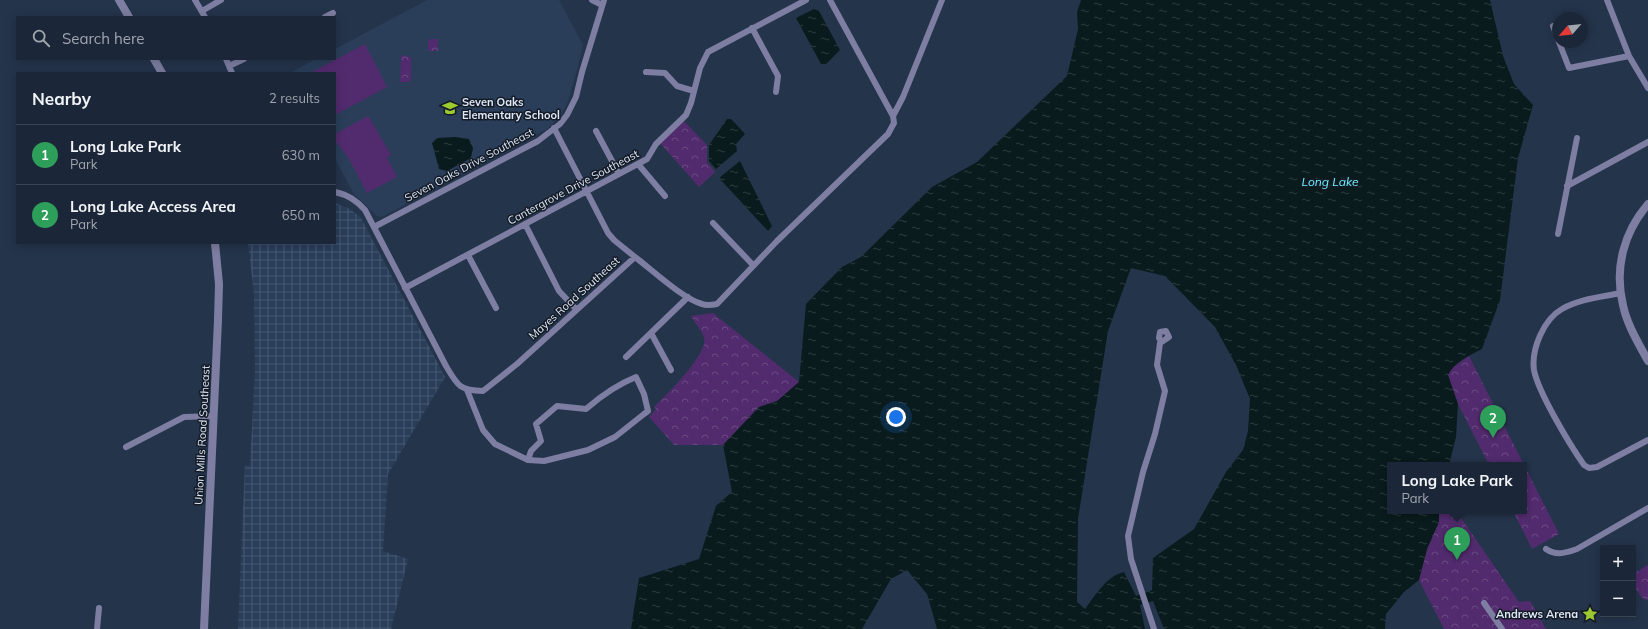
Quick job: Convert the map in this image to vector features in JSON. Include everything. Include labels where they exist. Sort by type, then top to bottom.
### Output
[{"type":"street","points":[[119,0],[128,16]]},
{"type":"street","points":[[195,0],[204,14],[221,0]]},
{"type":"street","points":[[592,0],[603,2]]},
{"type":"street","name":"Cantergrove Drive Southeast","points":[[405,288],[647,159],[656,144],[686,115],[700,68],[708,52],[806,0]]},
{"type":"street","points":[[830,0],[893,116]]},
{"type":"street","name":"Mayes Road Southeast","points":[[467,390],[483,391],[488,388],[635,256],[688,298],[700,304],[709,306],[717,304],[728,294],[752,265],[888,134],[894,123],[893,116],[903,97],[942,0]]},
{"type":"street","points":[[1607,0],[1628,56],[1648,88]]},
{"type":"street","name":"Seven Oaks Drive Southeast","points":[[374,227],[538,141],[554,128],[567,115],[576,98],[603,2]]},
{"type":"street","points":[[327,16],[333,13]]},
{"type":"street","points":[[752,28],[778,76],[776,92]]},
{"type":"street","points":[[1561,48],[1569,68],[1628,56]]},
{"type":"street","points":[[155,60],[161,72]]},
{"type":"street","points":[[226,60],[232,72]]},
{"type":"street","points":[[229,66],[242,60]]},
{"type":"street","points":[[646,72],[664,73],[677,86],[694,91]]},
{"type":"street","points":[[554,128],[608,233],[614,240],[635,256]]},
{"type":"street","points":[[596,131],[619,174]]},
{"type":"street","points":[[1558,234],[1577,138]]},
{"type":"street","points":[[1567,186],[1648,142]]},
{"type":"street","points":[[638,164],[665,196]]},
{"type":"street","points":[[336,192],[347,195],[356,201],[364,210],[449,371],[459,385],[467,390],[483,430],[495,444],[528,460],[544,461],[588,450],[615,437],[648,411],[644,394],[636,377],[617,385],[602,394],[586,409],[557,406],[536,424],[541,441],[531,451],[528,460]]},
{"type":"street","points":[[1648,204],[1632,226],[1626,239],[1620,266],[1621,293],[1627,317],[1648,361]]},
{"type":"street","points":[[713,223],[752,265]]},
{"type":"street","points":[[525,224],[560,291],[576,309]]},
{"type":"street","name":"Union Mills Road Southeast","points":[[204,629],[218,320],[216,244]]},
{"type":"street","points":[[468,255],[496,308]]},
{"type":"street","points":[[1621,293],[1576,303],[1564,308],[1550,317],[1537,344],[1534,370],[1543,393],[1584,465],[1589,468],[1597,467],[1648,440]]},
{"type":"street","points":[[626,356],[688,298]]},
{"type":"street","points":[[651,333],[671,370]]},
{"type":"street","points":[[1154,629],[1148,605],[1132,558],[1128,536],[1143,472],[1155,434],[1165,391],[1157,365],[1157,355],[1161,341]]},
{"type":"street","points":[[126,447],[184,417],[214,416]]},
{"type":"street","points":[[1546,549],[1556,553],[1566,553],[1577,549],[1648,508]]},
{"type":"street","points":[[1484,603],[1502,629]]},
{"type":"street","points":[[97,629],[99,608]]},
{"type":"shaded area","name":"Seven Oaks Elementary School","points":[[427,0],[559,0],[583,45],[568,101],[561,115],[547,129],[382,217],[377,216],[354,194],[336,161],[336,72],[292,72],[314,60],[336,60],[336,48]]},
{"type":"shaded area","points":[[336,203],[350,209],[361,218],[445,377],[388,474],[383,551],[408,559],[391,629],[238,629],[245,465],[250,466],[255,370],[254,294],[248,244],[336,244]]},
{"type":"green space","points":[[431,39],[438,39],[438,51],[428,51],[428,41]]},
{"type":"green space","points":[[365,44],[387,87],[336,114],[336,72],[312,72]]},
{"type":"green space","points":[[404,55],[411,58],[411,79],[409,82],[400,82],[401,56]]},
{"type":"green space","points":[[366,117],[369,117],[391,155],[387,158],[397,177],[367,193],[348,157],[336,142],[336,133]]},
{"type":"green space","points":[[684,121],[707,145],[707,162],[715,172],[699,187],[660,143]]},
{"type":"green space","points":[[713,313],[799,382],[777,401],[759,407],[723,445],[674,445],[649,417],[656,409],[654,407],[693,364],[704,345],[703,335],[691,316]]},
{"type":"green space","points":[[1469,356],[1523,462],[1487,462],[1458,404],[1448,375],[1451,369]]},
{"type":"green space","points":[[1527,471],[1559,534],[1532,549],[1514,514],[1527,514]]},
{"type":"green space","points":[[1439,514],[1459,515],[1519,602],[1530,601],[1546,629],[1444,629],[1419,580],[1427,549],[1439,522]]},
{"type":"green space","points":[[1648,565],[1648,599],[1646,600],[1636,589],[1636,572]]},
{"type":"water","name":"Long Lake","points":[[1081,0],[1490,0],[1503,56],[1514,84],[1533,105],[1518,158],[1500,300],[1482,349],[1458,362],[1448,375],[1458,404],[1456,437],[1450,462],[1387,462],[1387,514],[1439,514],[1439,522],[1427,549],[1419,580],[1404,592],[1386,614],[1385,629],[1164,629],[1153,601],[1140,605],[1145,629],[937,629],[927,594],[907,570],[891,579],[862,629],[631,629],[639,578],[699,559],[716,506],[732,492],[723,445],[759,407],[777,401],[799,382],[806,304],[842,267],[861,257],[932,187],[977,162],[1067,76],[1078,29],[1077,12]],"holes":[[[1131,268],[1165,276],[1215,327],[1236,365],[1250,399],[1248,431],[1243,450],[1226,472],[1194,529],[1153,558],[1152,590],[1136,596],[1124,572],[1112,577],[1085,609],[1077,602],[1078,519],[1108,331]]]},
{"type":"water","points":[[814,9],[819,11],[840,50],[826,64],[821,64],[796,18]]},
{"type":"water","points":[[727,119],[731,119],[745,134],[736,144],[737,151],[716,169],[709,161],[709,145]]},
{"type":"water","points":[[456,137],[469,139],[473,148],[471,158],[447,171],[439,169],[432,143],[437,138]]},
{"type":"water","points":[[740,161],[772,226],[768,231],[719,178]]},
{"type":"place","name":"Seven Oaks Elementary School","points":[[450,108]]},
{"type":"place","name":"Long Lake Access Area","points":[[1493,438]]},
{"type":"place","name":"Long Lake Park","points":[[1457,560]]},
{"type":"place","name":"Andrews Arena","points":[[1590,614]]}]
